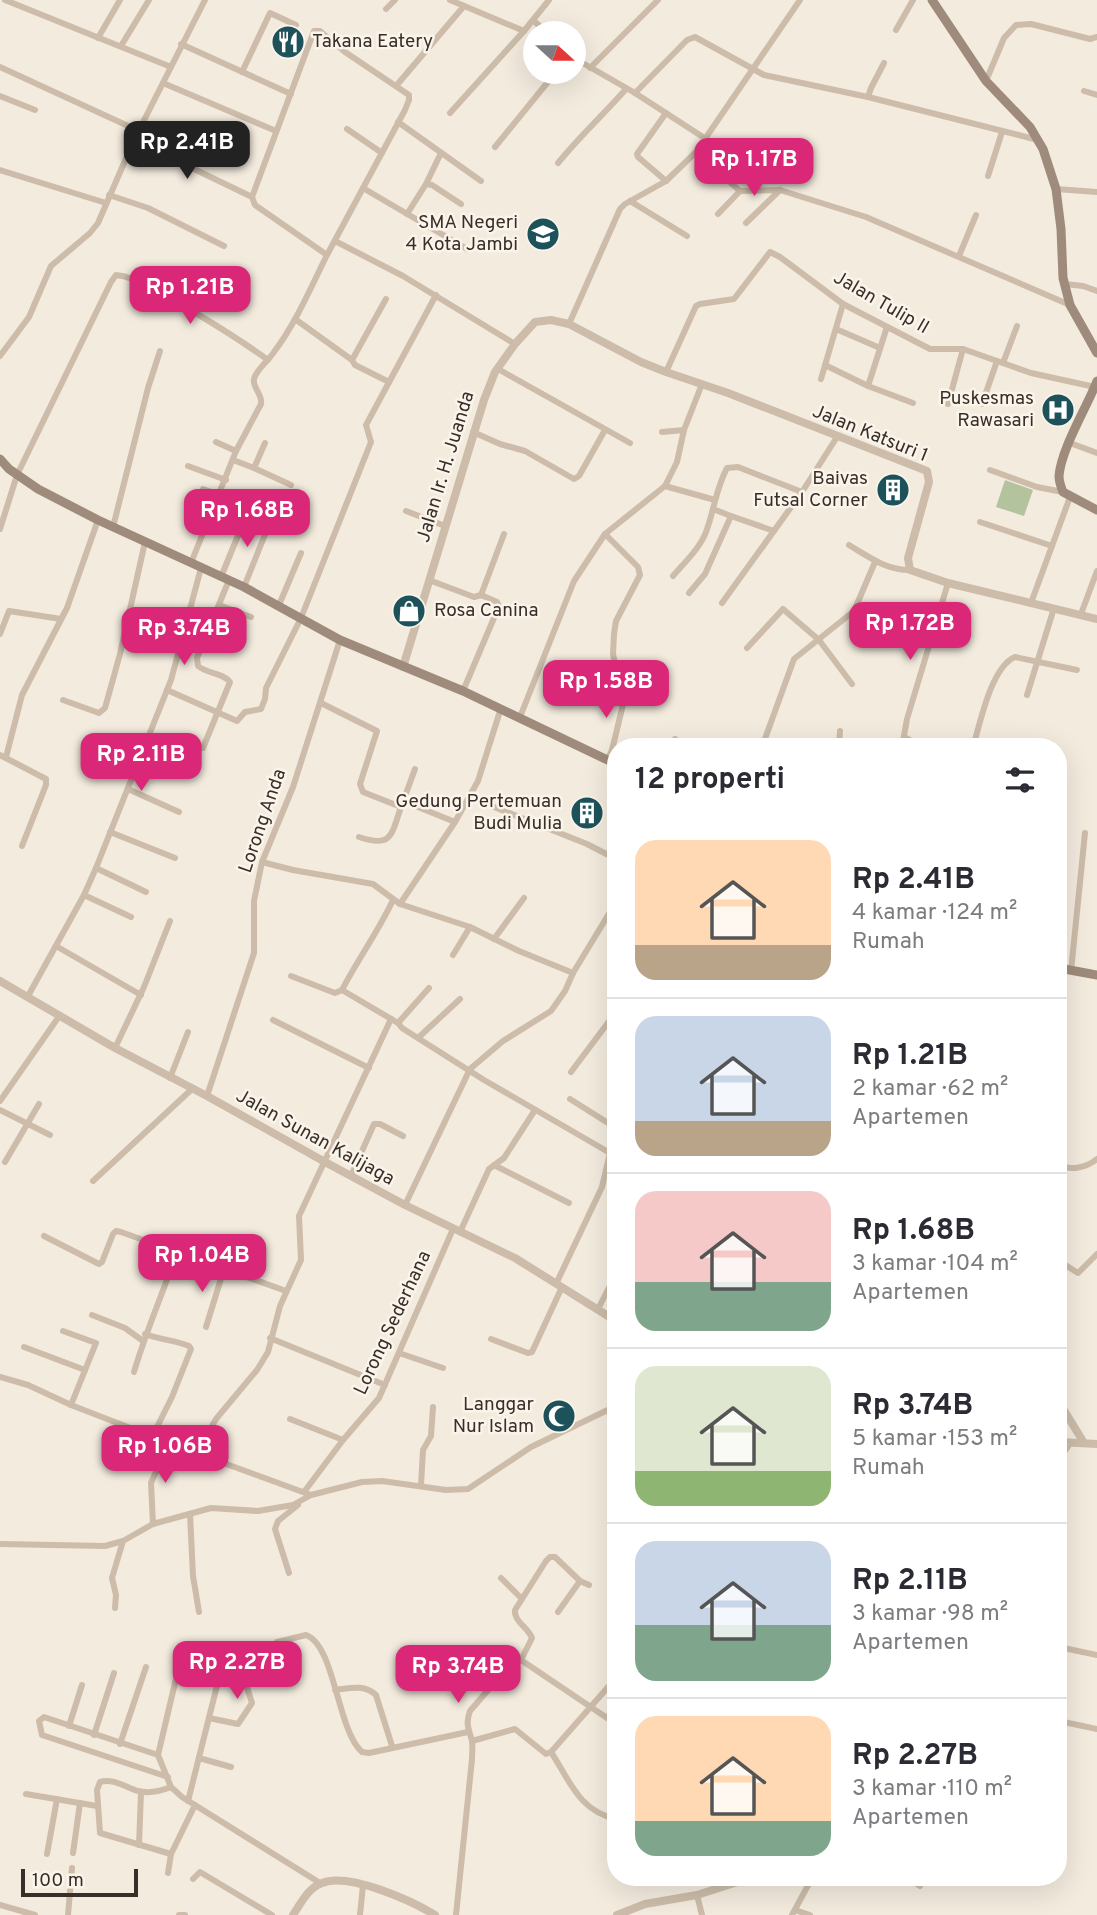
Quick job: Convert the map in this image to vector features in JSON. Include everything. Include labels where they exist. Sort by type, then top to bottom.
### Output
[{"type":"main road","points":[[932,0],[986,81],[1030,127],[1048,161],[1056,189],[1065,284],[1070,304],[1097,351]]},
{"type":"main road","points":[[1095,390],[1070,443],[1059,474],[1066,495],[1097,510]]},
{"type":"main road","points":[[0,459],[38,489],[98,520],[244,587],[340,640],[501,708],[607,760]]},
{"type":"main road","points":[[1067,970],[1097,975]]},
{"type":"street","points":[[5,0],[171,66]]},
{"type":"street","points":[[32,10],[33,0]]},
{"type":"street","points":[[98,38],[120,0]]},
{"type":"street","points":[[121,46],[149,0]]},
{"type":"street","points":[[0,356],[29,317],[51,266],[94,228],[181,44],[205,0]]},
{"type":"street","points":[[386,9],[395,0]]},
{"type":"street","points":[[450,0],[523,31]]},
{"type":"street","points":[[533,20],[549,0]]},
{"type":"street","points":[[590,68],[658,0]]},
{"type":"street","points":[[569,324],[616,217],[625,204],[666,181],[696,152],[800,0]]},
{"type":"street","points":[[896,30],[913,0]]},
{"type":"street","points":[[396,86],[464,6]]},
{"type":"street","points":[[242,72],[270,13],[296,25]]},
{"type":"street","points":[[986,81],[1004,38],[1016,25],[1031,23],[1090,38],[1097,37]]},
{"type":"street","points":[[191,563],[236,451],[261,404],[262,398],[254,379],[295,319],[410,97],[318,30],[313,34],[252,197],[255,205],[327,255]]},
{"type":"street","points":[[450,113],[523,32]]},
{"type":"street","points":[[635,93],[691,37],[698,38],[764,75],[868,97],[1038,140]]},
{"type":"street","points":[[181,44],[291,94]]},
{"type":"street","points":[[868,97],[884,64]]},
{"type":"street","points":[[586,66],[635,93],[706,139]]},
{"type":"street","points":[[0,67],[139,131]]},
{"type":"street","points":[[163,83],[276,131]]},
{"type":"street","points":[[495,147],[546,84]]},
{"type":"street","points":[[558,163],[626,89]]},
{"type":"street","points":[[1084,91],[1097,95]]},
{"type":"street","points":[[0,96],[35,110]]},
{"type":"street","points":[[666,113],[637,154],[666,181]]},
{"type":"street","points":[[398,122],[481,181]]},
{"type":"street","points":[[346,129],[382,153]]},
{"type":"street","points":[[988,176],[1002,132]]},
{"type":"street","points":[[134,141],[252,197]]},
{"type":"street","points":[[696,152],[740,191],[752,193],[780,190],[866,217],[1070,304]]},
{"type":"street","points":[[407,214],[441,153]]},
{"type":"street","points":[[0,170],[148,208],[224,246]]},
{"type":"street","points":[[426,184],[461,204]]},
{"type":"street","points":[[363,188],[467,249]]},
{"type":"street","points":[[1056,189],[1097,192]]},
{"type":"street","points":[[746,223],[780,190]]},
{"type":"street","points":[[719,214],[740,191]]},
{"type":"street","points":[[630,201],[687,236]]},
{"type":"street","points":[[959,256],[976,215]]},
{"type":"street","points":[[335,241],[436,295],[515,344]]},
{"type":"street","name":"Jalan Tulip II","points":[[666,372],[696,306],[732,301],[767,253],[780,257],[843,304],[930,349],[963,349],[1031,373],[1095,390]]},
{"type":"street","points":[[0,529],[17,475],[116,275],[132,279],[178,303],[234,335],[268,360]]},
{"type":"street","points":[[1065,284],[1097,291]]},
{"type":"street","points":[[167,690],[237,721],[245,712],[261,709],[266,688],[301,618],[371,442],[366,425],[436,295]]},
{"type":"street","points":[[352,360],[386,299]]},
{"type":"street","points":[[821,379],[843,304]]},
{"type":"street","points":[[295,319],[352,360],[355,365],[389,382]]},
{"type":"street","name":"Jalan Ir. H. Juanda","points":[[403,667],[473,432],[498,369],[515,344],[536,322],[551,320],[569,324]]},
{"type":"street","name":"Jalan Katsuri 1","points":[[569,324],[641,362],[921,468],[929,476],[929,482],[908,558],[910,570]]},
{"type":"street","points":[[982,404],[1017,326]]},
{"type":"street","points":[[869,386],[887,327]]},
{"type":"street","points":[[836,329],[880,348]]},
{"type":"street","points":[[948,404],[963,349]]},
{"type":"street","points":[[113,527],[160,351]]},
{"type":"street","points":[[825,365],[913,403]]},
{"type":"street","points":[[498,369],[630,443]]},
{"type":"street","points":[[520,717],[574,581],[606,534],[665,486],[677,462],[684,430],[702,384]]},
{"type":"street","points":[[473,432],[525,451],[574,479],[579,476],[605,430]]},
{"type":"street","points":[[662,432],[684,430]]},
{"type":"street","points":[[722,603],[802,492],[837,437]]},
{"type":"street","points":[[216,442],[236,451]]},
{"type":"street","points":[[254,468],[265,443]]},
{"type":"street","points":[[1070,443],[1097,453]]},
{"type":"street","points":[[233,460],[291,485]]},
{"type":"street","points":[[188,466],[226,480]]},
{"type":"street","points":[[673,576],[701,543],[725,471],[733,466],[802,492]]},
{"type":"street","points":[[990,470],[1066,495],[1052,546],[1031,603]]},
{"type":"street","points":[[665,486],[715,500]]},
{"type":"street","points":[[203,489],[220,495]]},
{"type":"street","points":[[713,509],[774,531]]},
{"type":"street","points":[[203,748],[230,685],[229,679],[204,671],[197,662],[219,605],[248,510]]},
{"type":"street","points":[[406,511],[446,526]]},
{"type":"street","points":[[689,593],[705,573],[731,516]]},
{"type":"street","points":[[22,846],[46,779],[3,756],[22,695],[73,593],[98,520]]},
{"type":"street","points":[[980,522],[1052,546]]},
{"type":"street","points":[[244,587],[266,532]]},
{"type":"street","points":[[481,595],[504,534]]},
{"type":"street","points":[[606,534],[638,567],[640,575],[616,621],[613,654],[616,668],[628,684],[615,738]]},
{"type":"street","points":[[63,700],[99,713],[105,708],[145,542]]},
{"type":"street","points":[[849,545],[875,562],[900,570],[910,570],[948,583],[1097,619]]},
{"type":"street","points":[[279,605],[301,553]]},
{"type":"street","points":[[766,738],[794,659],[854,611],[875,562]]},
{"type":"street","points":[[27,996],[84,895],[96,868],[167,690],[201,568]]},
{"type":"street","points":[[1081,614],[1097,571]]},
{"type":"street","points":[[429,580],[474,597],[481,595],[497,602],[499,610],[463,691]]},
{"type":"street","points":[[904,737],[948,583]]},
{"type":"street","points":[[219,605],[251,617]]},
{"type":"street","points":[[1027,695],[1054,608]]},
{"type":"street","points":[[747,648],[783,609],[818,640],[852,684]]},
{"type":"street","points":[[0,634],[9,611],[61,619]]},
{"type":"street","points":[[854,611],[906,634],[931,640]]},
{"type":"street","name":"Lorong Anda","points":[[206,1096],[254,953],[254,901],[262,862],[293,787],[340,640]]},
{"type":"street","points":[[976,738],[991,689],[1001,668],[1015,657],[1077,670]]},
{"type":"street","points":[[321,703],[377,731],[359,787],[363,792],[455,822]]},
{"type":"street","points":[[400,904],[455,822],[478,781],[501,708]]},
{"type":"street","points":[[840,731],[840,738]]},
{"type":"street","points":[[359,837],[375,843],[385,840],[392,832],[415,769]]},
{"type":"street","points":[[128,789],[179,812]]},
{"type":"street","points":[[469,797],[607,854]]},
{"type":"street","points":[[110,832],[175,858]]},
{"type":"street","points":[[1071,971],[1085,834]]},
{"type":"street","points":[[262,862],[373,884],[400,904],[470,927],[573,973]]},
{"type":"street","points":[[96,868],[146,892]]},
{"type":"street","points":[[84,895],[131,917]]},
{"type":"street","points":[[494,939],[524,898]]},
{"type":"street","points":[[291,976],[335,993],[342,990],[357,959],[379,930],[393,900]]},
{"type":"street","points":[[405,1205],[470,1069],[503,1041],[545,1016],[565,991],[573,973],[607,920]]},
{"type":"street","points":[[114,1048],[141,995],[170,921]]},
{"type":"street","points":[[453,955],[470,927]]},
{"type":"street","points":[[56,946],[141,995]]},
{"type":"street","name":"Jalan Sunan Kalijaga","points":[[0,981],[114,1048],[351,1176],[515,1258],[607,1315]]},
{"type":"street","points":[[398,1023],[429,988]]},
{"type":"street","points":[[342,990],[535,1110],[607,1151]]},
{"type":"street","points":[[419,1037],[460,999]]},
{"type":"street","points":[[0,1101],[60,1016]]},
{"type":"street","points":[[195,1453],[216,1419],[264,1359],[286,1290],[301,1260],[299,1216],[391,1019]]},
{"type":"street","points":[[273,1020],[369,1068]]},
{"type":"street","points":[[571,1072],[607,1024]]},
{"type":"street","points":[[170,1078],[188,1032]]},
{"type":"street","points":[[93,1181],[192,1089]]},
{"type":"street","points":[[570,1099],[607,1122]]},
{"type":"street","points":[[5,1162],[39,1104]]},
{"type":"street","name":"Lorong Sederhana","points":[[307,1493],[343,1440],[370,1410],[385,1385],[484,1176],[504,1158],[535,1110]]},
{"type":"street","points":[[0,1111],[50,1135]]},
{"type":"street","points":[[351,1176],[374,1124],[403,1136]]},
{"type":"street","points":[[1067,1167],[1096,1163]]},
{"type":"street","points":[[494,1165],[569,1203]]},
{"type":"street","points":[[491,1339],[532,1352],[602,1187],[607,1166]]},
{"type":"street","points":[[44,1236],[99,1264],[116,1231],[286,1290]]},
{"type":"street","points":[[134,1372],[144,1337],[177,1252]]},
{"type":"street","points":[[1067,1266],[1078,1273],[1097,1254]]},
{"type":"street","points":[[206,1327],[224,1269]]},
{"type":"street","points":[[598,1309],[607,1292]]},
{"type":"street","points":[[92,1315],[144,1337],[179,1342],[191,1349],[152,1437]]},
{"type":"street","points":[[63,1331],[96,1343],[71,1405]]},
{"type":"street","points":[[270,1338],[385,1385]]},
{"type":"street","points":[[24,1348],[85,1370]]},
{"type":"street","points":[[399,1353],[443,1368]]},
{"type":"street","points":[[0,1377],[28,1385],[152,1437],[307,1493],[362,1482],[382,1481],[446,1490],[468,1489],[531,1447],[607,1410]]},
{"type":"street","points":[[421,1485],[423,1450],[431,1436],[433,1407]]},
{"type":"street","points":[[1067,1415],[1084,1443]]},
{"type":"street","points":[[290,1419],[343,1440]]},
{"type":"street","points":[[153,1524],[151,1483],[169,1443]]},
{"type":"street","points":[[1067,1446],[1069,1443],[1097,1444]]},
{"type":"street","points":[[289,1573],[276,1523],[302,1501],[307,1493]]},
{"type":"street","points":[[0,1544],[105,1546],[123,1541],[153,1524],[211,1508],[258,1511],[302,1501]]},
{"type":"street","points":[[190,1514],[193,1576],[199,1612]]},
{"type":"street","points":[[115,1608],[116,1595],[111,1578],[123,1541]]},
{"type":"street","points":[[456,1915],[472,1741],[467,1719],[508,1667],[521,1660],[532,1638],[530,1631],[515,1616],[515,1610],[550,1557],[555,1557],[580,1581],[589,1585]]},
{"type":"street","points":[[501,1578],[522,1599]]},
{"type":"street","points":[[558,1612],[580,1581]]},
{"type":"street","points":[[277,1642],[303,1635],[311,1636],[324,1656],[358,1749],[369,1753],[468,1732]]},
{"type":"street","points":[[183,1649],[158,1755],[172,1787],[188,1801],[320,1883]]},
{"type":"street","points":[[1067,1649],[1097,1655]]},
{"type":"street","points":[[188,1801],[225,1654]]},
{"type":"street","points":[[521,1660],[607,1718]]},
{"type":"street","points":[[120,1744],[146,1667]]},
{"type":"street","points":[[209,1718],[237,1724],[252,1703],[244,1678],[221,1670]]},
{"type":"street","points":[[94,1735],[114,1673]]},
{"type":"street","points":[[69,1726],[82,1685]]},
{"type":"street","points":[[335,1690],[362,1687],[376,1695],[392,1746]]},
{"type":"street","points":[[472,1741],[515,1729],[546,1754],[551,1752],[607,1688]]},
{"type":"street","points":[[158,1755],[44,1717],[39,1721],[42,1735],[168,1777]]},
{"type":"street","points":[[1067,1723],[1097,1729]]},
{"type":"street","points":[[551,1752],[581,1800],[591,1810],[607,1816]]},
{"type":"street","points":[[199,1758],[231,1768]]},
{"type":"street","points":[[171,1854],[100,1833],[97,1790],[99,1783],[103,1781],[112,1781],[141,1792],[172,1787]]},
{"type":"street","points":[[139,1845],[141,1792]]},
{"type":"street","points":[[26,1794],[97,1807]]},
{"type":"street","points":[[47,1854],[57,1799]]},
{"type":"street","points":[[73,1853],[80,1803]]},
{"type":"street","points":[[168,1873],[171,1854],[195,1805]]},
{"type":"street","points":[[68,1915],[72,1868]]},
{"type":"street","points":[[193,1879],[197,1872],[200,1872],[271,1915]]},
{"type":"street","points":[[293,1915],[311,1889],[330,1881],[363,1885],[402,1897],[435,1915]]},
{"type":"street","points":[[360,1915],[363,1885]]},
{"type":"street","points":[[617,1915],[645,1904],[698,1895],[725,1886]]},
{"type":"street","points":[[808,1886],[794,1912],[810,1915]]},
{"type":"street","points":[[698,1895],[702,1915]]},
{"type":"street","points":[[0,1905],[33,1915]]},
{"type":"street","points":[[179,1915],[185,1915]]},
{"type":"green space","points":[[1005,480],[1033,490],[1024,516],[996,507]]},
{"type":"place","name":"Takana Eatery","points":[[288,42]]},
{"type":"place","name":"SMA Negeri 4 Kota Jambi","points":[[543,234]]},
{"type":"place","name":"Puskesmas Rawasari","points":[[1058,410]]},
{"type":"place","name":"Baivas Futsal Corner","points":[[893,490]]},
{"type":"place","name":"Rosa Canina","points":[[409,611]]},
{"type":"place","name":"Gedung Pertemuan Budi Mulia","points":[[587,813]]},
{"type":"place","name":"Langgar Nur Islam","points":[[559,1416]]}]
